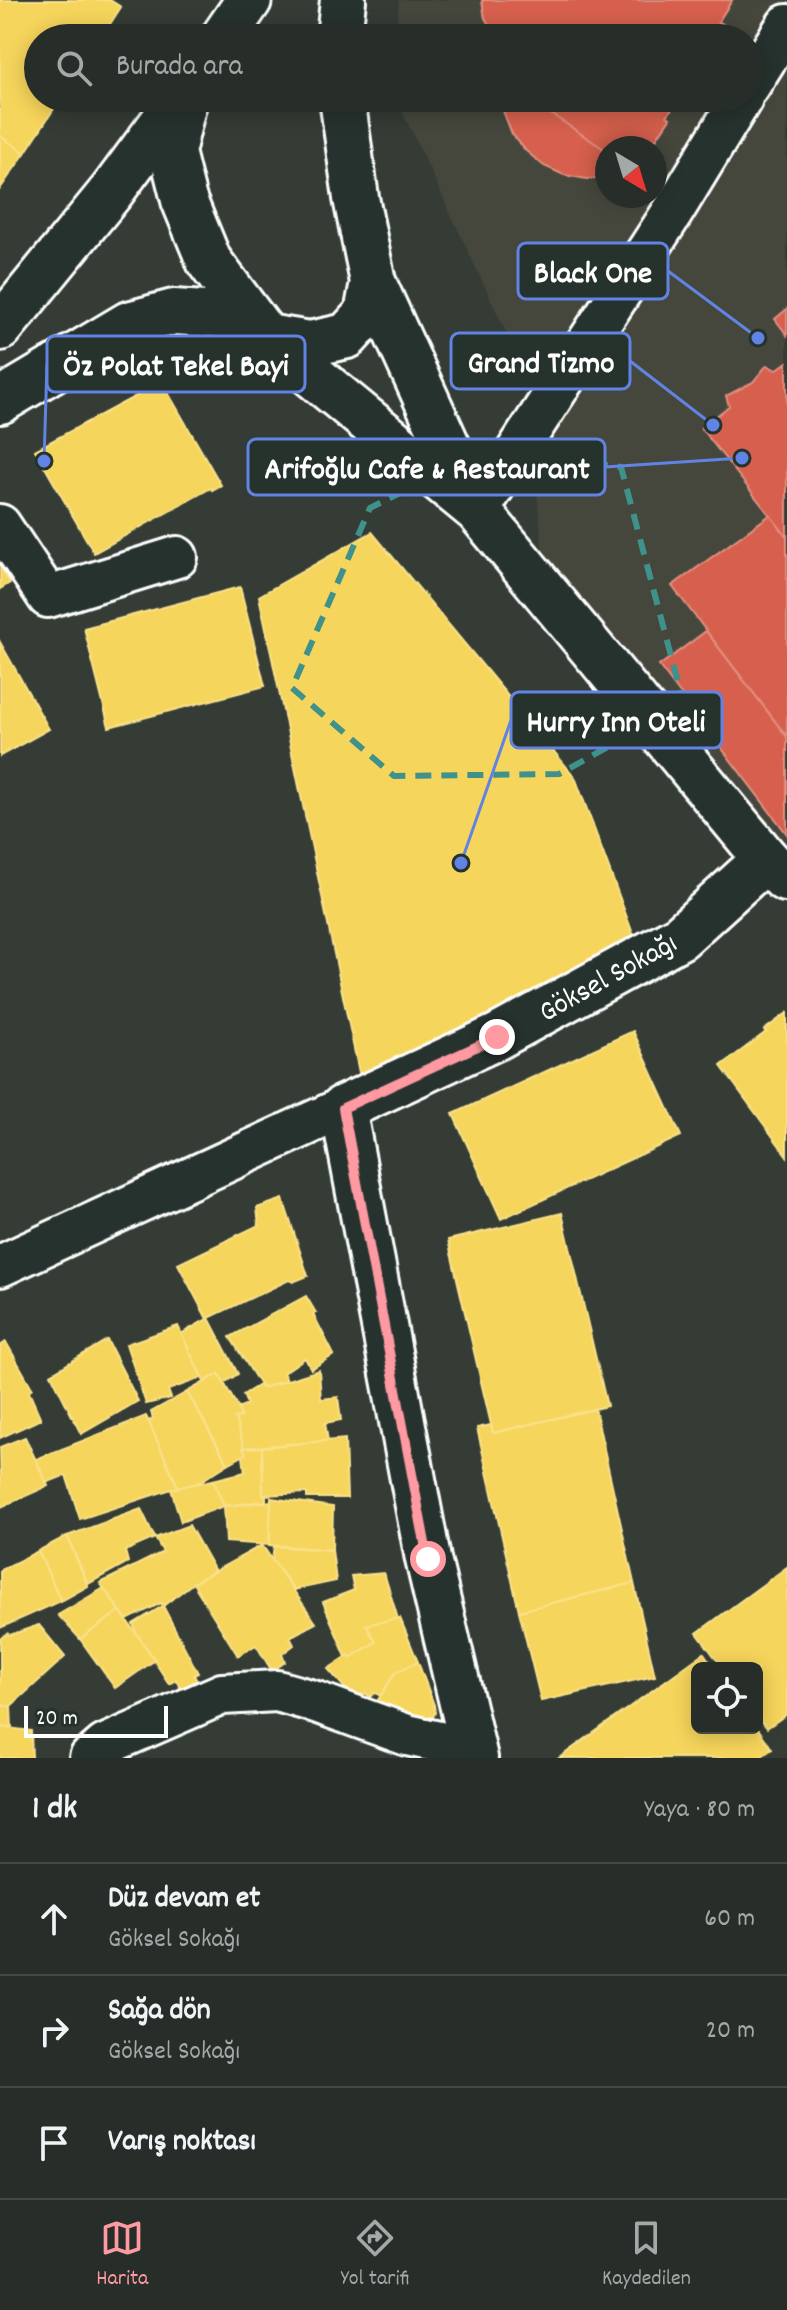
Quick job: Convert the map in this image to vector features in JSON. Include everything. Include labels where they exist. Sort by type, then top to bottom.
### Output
[{"type":"main road","points":[[233,24],[249,0]]},
{"type":"main road","points":[[340,24],[343,0]]},
{"type":"main road","points":[[0,328],[172,112]]},
{"type":"main road","points":[[180,112],[172,152],[184,200],[209,261],[266,337],[310,344],[347,336],[367,314],[373,282]]},
{"type":"main road","points":[[339,112],[373,282],[478,511]]},
{"type":"main road","points":[[0,401],[129,324],[174,312],[221,315],[266,337],[478,511],[776,870]]},
{"type":"main road","name":"Göksel Sokağı","points":[[343,1108],[497,1037],[680,937],[776,870]]},
{"type":"main road","points":[[343,1108],[428,1559],[474,1753]]},
{"type":"street","points":[[763,64],[787,25]]},
{"type":"street","points":[[478,511],[672,213],[733,112]]},
{"type":"street","points":[[0,525],[48,597],[177,557]]},
{"type":"street","name":"Göksel Sokağı","points":[[0,1266],[343,1108]]},
{"type":"street","points":[[90,1758],[105,1745],[222,1694],[277,1691],[407,1735],[474,1753]]},
{"type":"highlighted area","points":[[489,448],[621,467],[684,705],[559,774],[394,776],[292,688],[370,508]]},
{"type":"shaded area","points":[[399,0],[787,0],[787,848],[544,567],[526,374],[403,112],[763,112],[763,24],[397,24]]},
{"type":"building: Konut","points":[[0,0],[110,0],[121,7],[110,24],[24,24],[24,112],[52,112],[25,153],[0,136]]},
{"type":"building: Konut","points":[[0,136],[25,153],[0,189]]},
{"type":"building: Konut","points":[[162,382],[221,485],[94,553],[35,450]]},
{"type":"building: Konut","points":[[372,532],[575,777],[639,950],[361,1082],[259,596]]},
{"type":"building: Konut","points":[[0,566],[10,583],[0,589]]},
{"type":"building: Konut","points":[[240,587],[265,686],[109,727],[84,628]]},
{"type":"building: Konut","points":[[0,642],[49,729],[0,756]]},
{"type":"building: Konut","points":[[787,1013],[787,1156],[721,1066]]},
{"type":"building: Konut","points":[[633,1031],[681,1136],[501,1219],[453,1114]]},
{"type":"building: Konut","points":[[283,1199],[308,1276],[293,1282],[289,1280],[207,1319],[178,1264],[259,1225],[257,1208]]},
{"type":"building: Konut","points":[[562,1213],[607,1406],[493,1433],[448,1240]]},
{"type":"building: Konut","points":[[306,1296],[334,1355],[311,1369],[305,1358],[283,1373],[287,1380],[262,1388],[230,1337]]},
{"type":"building: Konut","points":[[209,1318],[238,1374],[224,1383],[219,1374],[204,1382],[181,1334]]},
{"type":"building: Konut","points":[[178,1326],[202,1378],[168,1390],[171,1398],[146,1404],[126,1344]]},
{"type":"building: Konut","points":[[107,1340],[138,1401],[81,1434],[51,1374]]},
{"type":"building: Konut","points":[[6,1342],[32,1388],[29,1392],[41,1419],[0,1438],[0,1346]]},
{"type":"building: Konut","points":[[319,1370],[321,1399],[338,1397],[341,1420],[325,1423],[328,1441],[243,1448],[235,1418],[241,1417],[237,1409],[247,1404],[243,1395],[259,1385],[262,1388]]},
{"type":"building: Konut","points":[[219,1374],[238,1408],[241,1417],[235,1418],[246,1454],[228,1464],[187,1392]]},
{"type":"building: Konut","points":[[187,1392],[228,1464],[193,1486],[178,1487],[148,1421],[153,1419],[151,1412]]},
{"type":"building: Konut","points":[[595,1409],[634,1583],[519,1611],[477,1428],[491,1425],[493,1433]]},
{"type":"building: Konut","points":[[146,1416],[178,1487],[80,1519],[66,1475],[46,1483],[36,1459]]},
{"type":"building: Konut","points":[[25,1437],[48,1486],[1,1507],[0,1447]]},
{"type":"building: Konut","points":[[345,1439],[347,1498],[307,1498],[307,1493],[263,1495],[262,1447]]},
{"type":"building: Konut","points":[[262,1447],[263,1495],[266,1494],[266,1501],[224,1506],[213,1480],[245,1472],[243,1456],[246,1454],[243,1448]]},
{"type":"building: Konut","points":[[213,1480],[224,1506],[181,1522],[171,1489]]},
{"type":"building: Konut","points":[[271,1498],[333,1507],[332,1550],[269,1545]]},
{"type":"building: Konut","points":[[271,1501],[269,1545],[226,1542],[224,1506]]},
{"type":"building: Konut","points":[[141,1509],[155,1538],[125,1551],[128,1562],[88,1584],[67,1536]]},
{"type":"building: Konut","points":[[189,1525],[215,1571],[163,1606],[161,1603],[127,1620],[100,1583],[163,1552],[155,1538]]},
{"type":"building: Konut","points":[[67,1536],[88,1586],[61,1601],[38,1551]]},
{"type":"building: Konut","points":[[262,1545],[316,1623],[290,1637],[294,1645],[282,1654],[285,1662],[272,1671],[256,1645],[238,1656],[193,1583]]},
{"type":"building: Konut","points":[[274,1546],[332,1550],[336,1581],[294,1590],[272,1559]]},
{"type":"building: Konut","points":[[38,1551],[61,1601],[0,1628],[0,1570]]},
{"type":"building: Konut","points":[[787,1567],[787,1714],[767,1728],[763,1723],[763,1662],[719,1662],[697,1633]]},
{"type":"building: Konut","points":[[384,1573],[398,1619],[366,1625],[376,1642],[350,1658],[349,1655],[346,1657],[323,1602],[354,1590],[351,1576]]},
{"type":"building: Konut","points":[[634,1583],[655,1676],[541,1701],[519,1611]]},
{"type":"building: Konut","points":[[104,1588],[120,1611],[80,1639],[58,1615]]},
{"type":"building: Konut","points":[[163,1606],[198,1673],[194,1675],[199,1685],[184,1694],[176,1680],[169,1684],[133,1624]]},
{"type":"building: Konut","points":[[120,1611],[155,1660],[115,1688],[80,1639]]},
{"type":"building: Konut","points":[[400,1618],[418,1662],[396,1672],[381,1696],[375,1693],[370,1697],[365,1693],[357,1702],[328,1669],[376,1642],[366,1625]]},
{"type":"building: Konut","points":[[39,1625],[65,1657],[11,1706],[4,1706],[0,1702],[0,1639],[7,1633],[10,1635]]},
{"type":"building: Konut","points":[[704,1653],[710,1662],[692,1662]]},
{"type":"building: Konut","points":[[418,1662],[435,1713],[426,1730],[372,1709],[396,1672]]},
{"type":"building: Konut","points":[[691,1662],[691,1734],[762,1734],[772,1749],[759,1758],[559,1758]]},
{"type":"building: Konut","points":[[0,1706],[11,1706],[12,1729],[0,1727]]},
{"type":"building: Konut","points":[[0,1727],[31,1731],[32,1758],[0,1758]]},
{"type":"building: Ticaret","points":[[482,0],[732,0],[718,22],[723,24],[489,24]]},
{"type":"building: Ticaret","points":[[482,0],[732,0],[718,22],[723,24],[489,24]]},
{"type":"building: Ticaret","points":[[503,112],[670,112],[667,116],[670,118],[658,136],[595,136],[595,179],[564,175],[544,166],[512,134]]},
{"type":"building: Ticaret","points":[[548,112],[670,112],[667,116],[670,118],[658,136],[595,136],[595,143]]},
{"type":"building: Ticaret","points":[[787,309],[787,335],[775,319]]},
{"type":"building: Ticaret","points":[[787,362],[787,537],[701,428],[729,406],[726,396],[753,382],[767,365],[776,370]]},
{"type":"building: Ticaret","points":[[770,515],[787,537],[787,737],[672,586]]},
{"type":"building: Ticaret","points":[[706,631],[787,737],[787,834],[659,666]]},
{"type":"place","name":"Black One","points":[[758,338]]},
{"type":"place","name":"Grand Tizmo","points":[[713,425]]},
{"type":"place","name":"Arifoğlu Cafe & Restaurant","points":[[742,458]]},
{"type":"place","name":"Öz Polat Tekel Bayi","points":[[44,461]]},
{"type":"place","name":"Hurry Inn Oteli","points":[[461,863]]},
{"type":"route","points":[[428,1559],[343,1108],[497,1037]]}]
